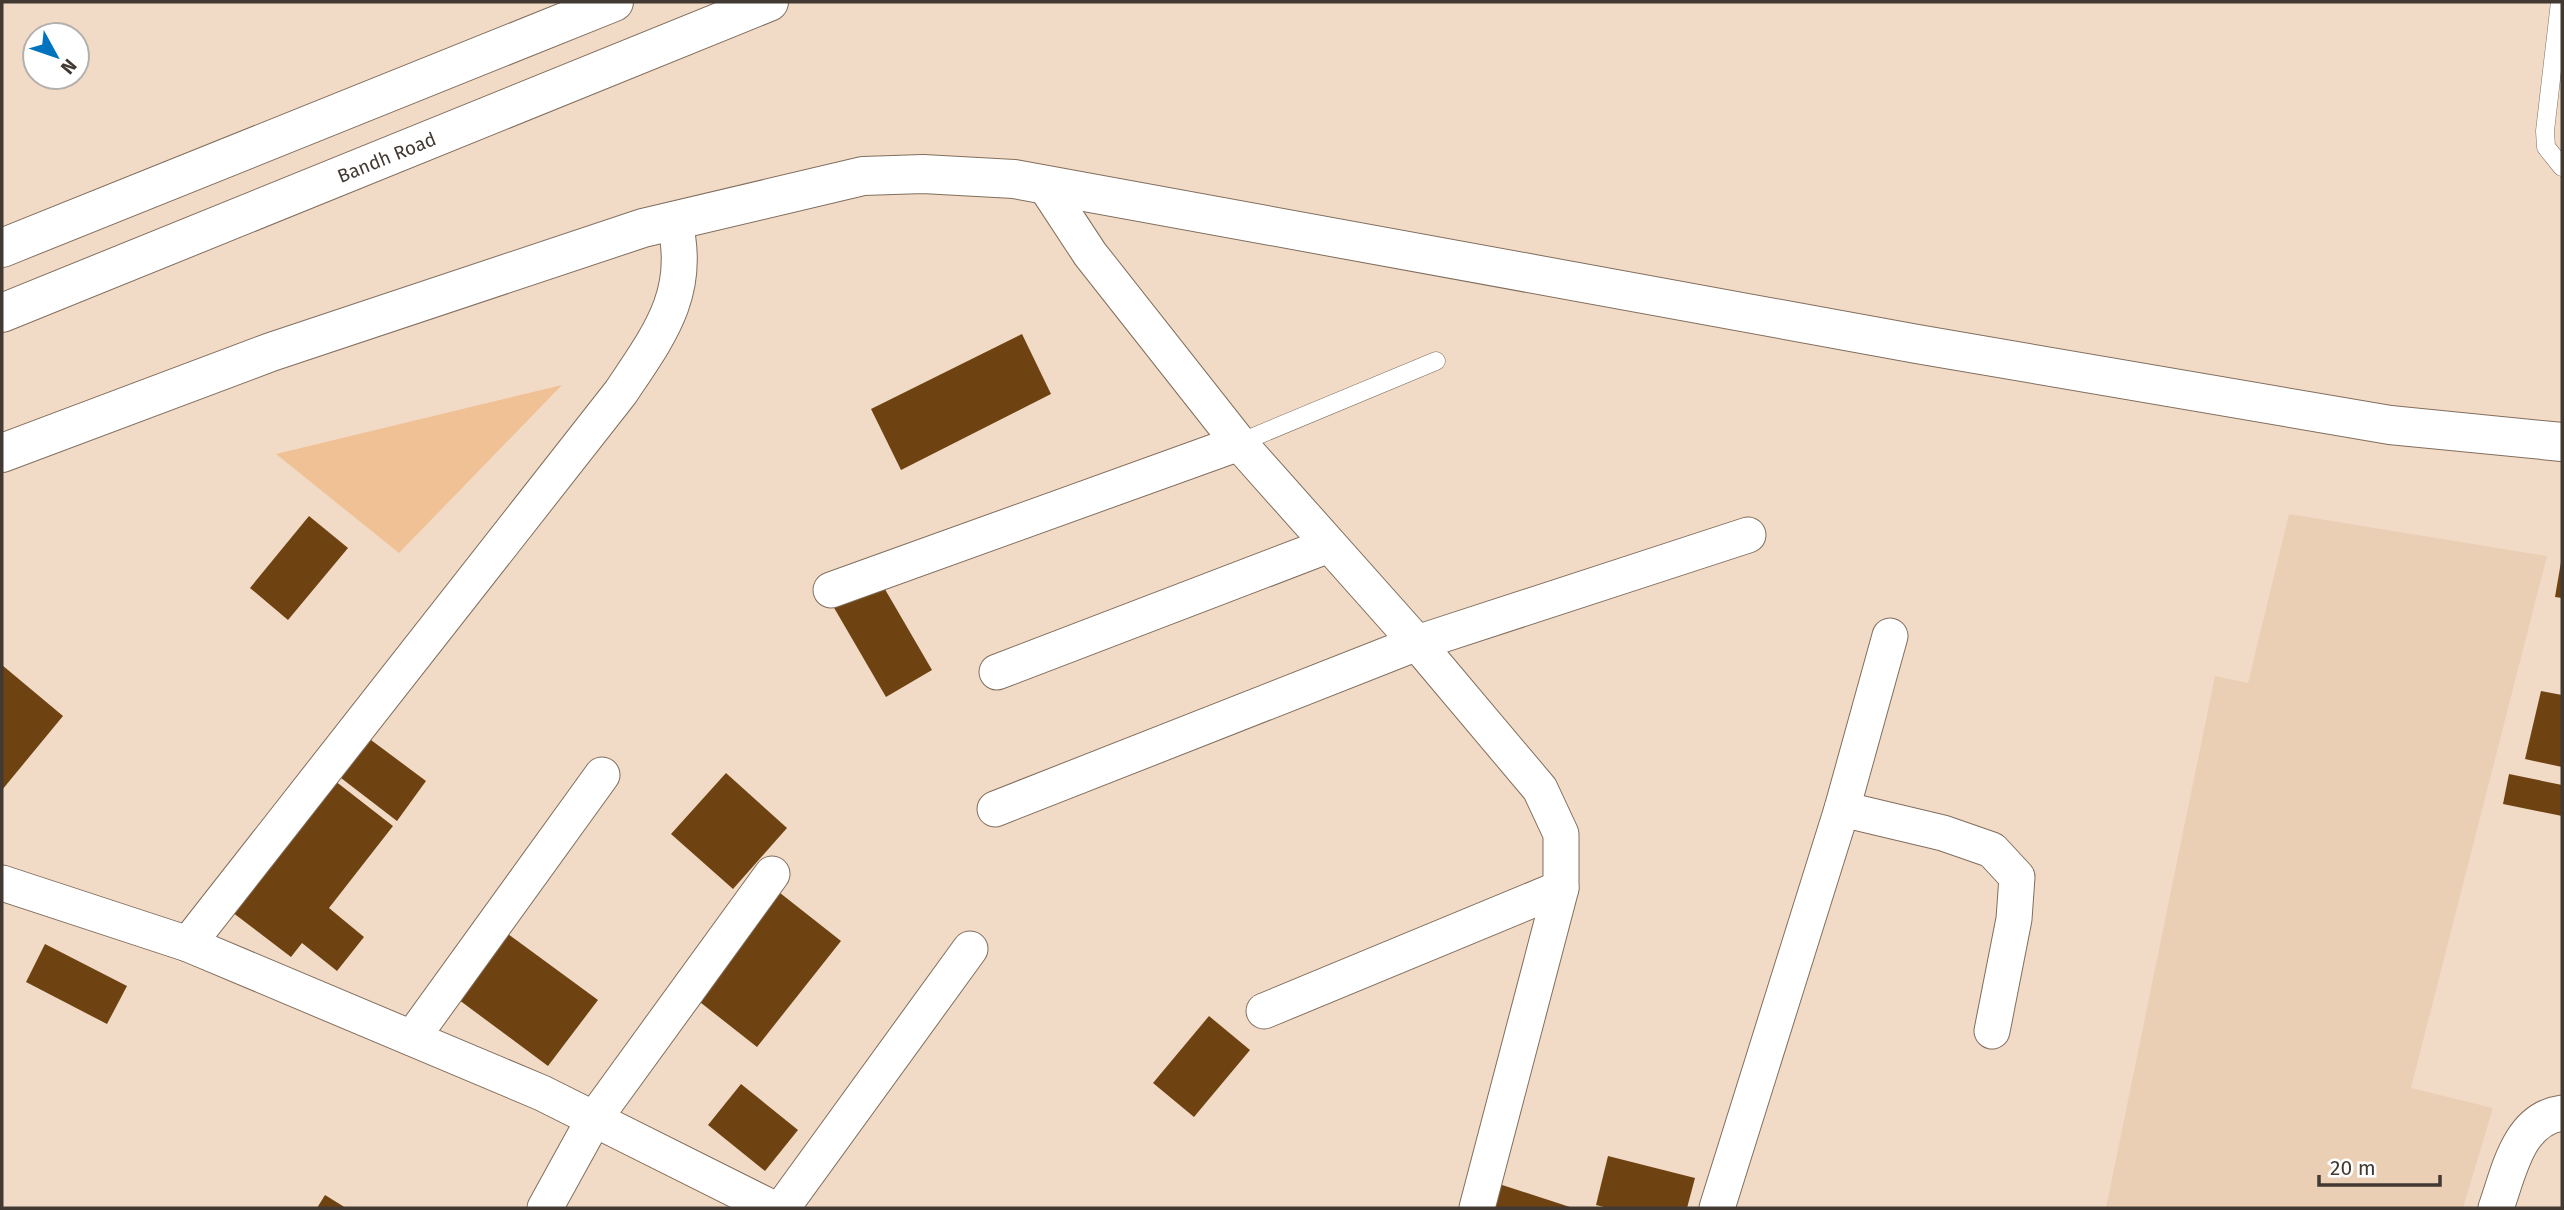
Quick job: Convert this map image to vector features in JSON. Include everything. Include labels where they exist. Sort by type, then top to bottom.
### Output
[{"type":"street","points":[[2,248],[614,2]]},
{"type":"street","name":"Bandh Road","points":[[2,313],[769,2]]},
{"type":"street","points":[[2,453],[271,352],[674,220],[863,176],[923,174],[1014,179],[1044,184],[1931,347],[2376,423],[2562,442]]},
{"type":"street","points":[[1044,184],[1090,254],[1239,443],[1417,643],[1540,789],[1561,834],[1561,888],[1478,1208]]},
{"type":"street","points":[[188,944],[628,383],[653,345],[674,303],[682,250],[674,220]]},
{"type":"street","points":[[831,590],[1239,443]]},
{"type":"street","points":[[995,809],[1417,643],[1748,535]]},
{"type":"street","points":[[997,672],[1329,545]]},
{"type":"street","points":[[1717,1208],[1842,809],[1890,636]]},
{"type":"street","points":[[412,1038],[602,775]]},
{"type":"street","points":[[1842,809],[1943,833],[1992,850],[2017,877],[2014,919],[1992,1031]]},
{"type":"street","points":[[545,1208],[594,1119],[772,874]]},
{"type":"street","points":[[2,883],[188,944],[412,1038],[542,1093],[772,1208]]},
{"type":"street","points":[[1264,1012],[1561,888]]},
{"type":"street","points":[[782,1208],[970,948]]},
{"type":"street","points":[[2496,1208],[2513,1159],[2529,1129],[2548,1115],[2562,1113]]},
{"type":"lane","points":[[2560,2],[2545,131],[2546,147],[2562,167]]},
{"type":"lane","points":[[1239,443],[1436,360]]},
{"type":"shaded area","points":[[562,385],[399,553],[276,454]]},
{"type":"shaded area","points":[[2289,514],[2547,556],[2411,1088],[2493,1108],[2463,1208],[2106,1208],[2215,676],[2248,683]]},
{"type":"building","points":[[1022,334],[1051,394],[901,470],[871,409]]},
{"type":"building","points":[[309,516],[348,548],[288,620],[250,588]]},
{"type":"building","points":[[2562,562],[2562,598],[2555,597]]},
{"type":"building","points":[[879,579],[932,670],[886,697],[833,606]]},
{"type":"building","points":[[2,665],[63,716],[2,790]]},
{"type":"building","points":[[2541,691],[2562,695],[2562,767],[2525,759]]},
{"type":"building","points":[[371,740],[426,781],[397,821],[341,778]]},
{"type":"building","points":[[726,773],[787,828],[733,889],[671,834]]},
{"type":"building","points":[[2509,774],[2562,785],[2562,816],[2503,804]]},
{"type":"building","points":[[330,777],[393,826],[329,908],[364,937],[337,971],[302,943],[291,957],[228,909]]},
{"type":"building","points":[[775,889],[841,941],[757,1047],[691,995]]},
{"type":"building","points":[[500,928],[598,1000],[548,1066],[451,994]]},
{"type":"building","points":[[45,944],[127,986],[107,1024],[26,982]]},
{"type":"building","points":[[1209,1016],[1250,1050],[1194,1117],[1153,1083]]},
{"type":"building","points":[[741,1084],[798,1130],[765,1171],[708,1125]]},
{"type":"building","points":[[1608,1156],[1695,1178],[1687,1208],[1608,1208],[1596,1205]]},
{"type":"building","points":[[1493,1182],[1573,1208],[1484,1208]]},
{"type":"building","points":[[325,1195],[346,1208],[317,1208]]}]
